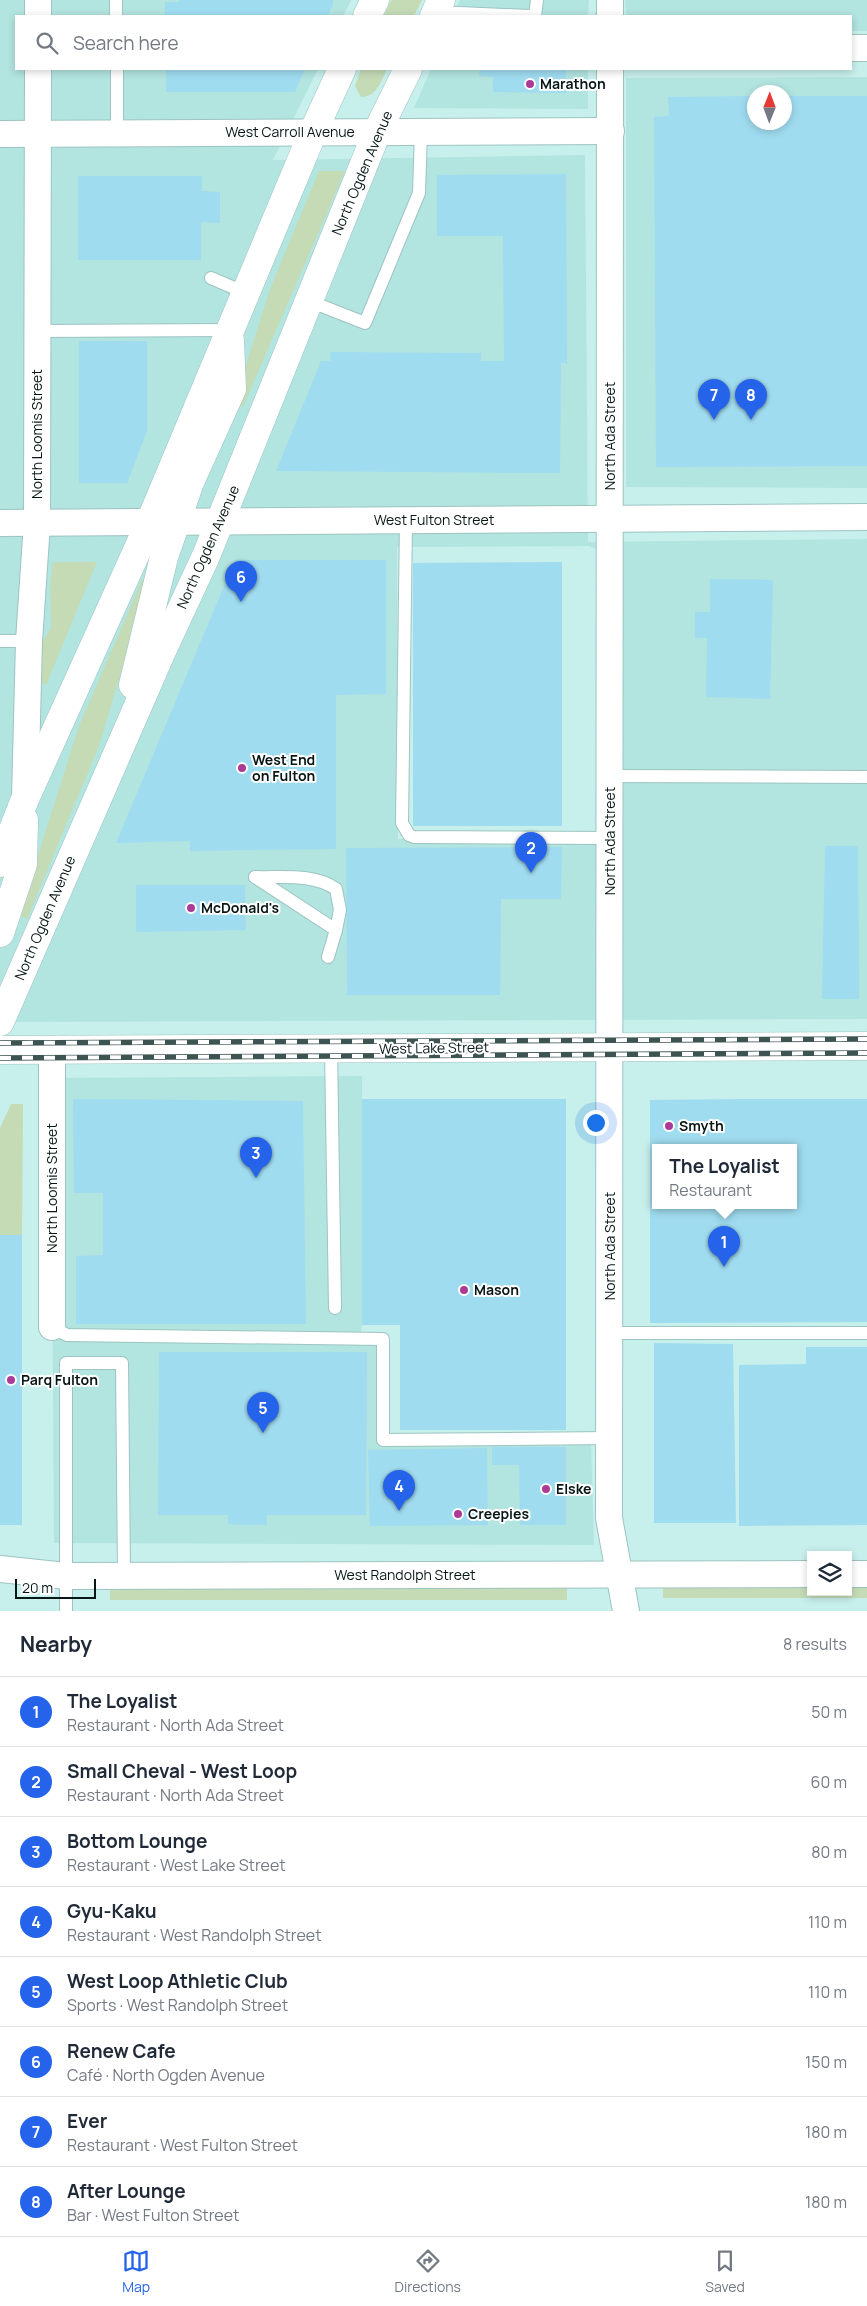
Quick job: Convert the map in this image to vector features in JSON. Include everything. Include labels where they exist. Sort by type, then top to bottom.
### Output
[{"type":"main road","points":[[367,15],[374,0]]},
{"type":"main road","points":[[0,863],[25,798],[150,522],[313,132],[342,70]]},
{"type":"main road","name":"North Ogden Avenue","points":[[0,1022],[117,752],[206,556],[378,132],[408,70]]},
{"type":"main road","points":[[117,752],[164,557],[190,482],[232,389],[230,330]]},
{"type":"main road","points":[[0,933],[23,864],[25,798]]},
{"type":"main road","name":"West Lake Street","points":[[0,1050],[867,1046]]},
{"type":"street","points":[[38,0],[38,15]]},
{"type":"street","points":[[610,0],[610,15]]},
{"type":"street","points":[[852,48],[867,48]]},
{"type":"street","name":"North Loomis Street","points":[[25,798],[29,641],[37,523],[38,70]]},
{"type":"street","name":"North Ada Street","points":[[610,70],[609,1528],[626,1611]]},
{"type":"street","name":"West Carroll Avenue","points":[[0,134],[610,131]]},
{"type":"street","name":"West Fulton Street","points":[[0,523],[867,517]]},
{"type":"street","name":"North Loomis Street","points":[[52,1049],[52,1327]]},
{"type":"street","name":"West Randolph Street","points":[[0,1569],[66,1576],[807,1574]]},
{"type":"street","points":[[852,1574],[867,1574]]},
{"type":"lane","points":[[116,0],[116,15]]},
{"type":"lane","points":[[535,15],[537,0]]},
{"type":"lane","points":[[437,9],[517,15]]},
{"type":"lane","points":[[117,70],[117,133]]},
{"type":"lane","points":[[309,301],[365,323],[419,192],[421,132]]},
{"type":"lane","points":[[211,278],[246,293]]},
{"type":"lane","points":[[37,331],[230,330]]},
{"type":"lane","points":[[406,520],[402,823],[409,835],[414,837],[610,838]]},
{"type":"lane","points":[[0,641],[29,641]]},
{"type":"lane","points":[[610,776],[867,777]]},
{"type":"lane","points":[[328,957],[336,930],[340,910],[336,889],[328,883],[311,878],[255,877],[336,930]]},
{"type":"lane","points":[[331,1049],[335,1308]]},
{"type":"lane","points":[[52,1327],[67,1335],[383,1338],[383,1440],[610,1438]]},
{"type":"lane","points":[[609,1334],[867,1333]]},
{"type":"lane","points":[[66,1611],[66,1363],[122,1363],[124,1576]]},
{"type":"shaded area","points":[[0,0],[351,0],[344,15],[15,15],[15,70],[318,70],[273,160],[585,155],[588,542],[867,539],[867,1019],[0,1022]],"holes":[[[589,546],[610,555],[610,838],[398,839],[397,547]]]},
{"type":"shaded area","points":[[460,0],[589,0],[588,15],[453,15]]},
{"type":"shaded area","points":[[625,0],[867,0],[867,31],[852,31],[852,15],[626,15]]},
{"type":"shaded area","points":[[431,70],[588,70],[588,109],[414,108]]},
{"type":"shaded area","points":[[867,77],[867,488],[626,487],[626,78]]},
{"type":"shaded area","points":[[362,1076],[362,1325],[360,1338],[383,1339],[383,1440],[591,1438],[594,1545],[54,1543],[51,1078]]},
{"type":"green space","points":[[391,0],[422,0],[414,15],[384,15]]},
{"type":"green space","points":[[361,70],[386,70],[375,91],[371,94],[361,97],[355,86]]},
{"type":"green space","points":[[319,171],[345,171],[243,407],[234,403],[270,289]]},
{"type":"green space","points":[[53,562],[97,562],[46,685],[39,682],[40,646],[51,628],[50,585]]},
{"type":"green space","points":[[143,578],[148,581],[99,746],[27,919],[19,915],[79,726]]},
{"type":"green space","points":[[11,1104],[23,1104],[22,1235],[0,1235],[0,1128]]},
{"type":"green space","points":[[110,1587],[567,1588],[567,1600],[110,1600]]},
{"type":"green space","points":[[663,1588],[807,1588],[807,1596],[852,1596],[852,1588],[867,1588],[867,1598],[663,1598]]},
{"type":"building","points":[[179,0],[333,0],[333,4],[328,15],[165,15],[165,2],[179,2]]},
{"type":"building","points":[[166,70],[305,70],[295,92],[166,92]]},
{"type":"building","name":"Marathon","points":[[480,70],[566,70],[566,93],[493,92],[493,77],[479,76]]},
{"type":"building","points":[[747,96],[747,130],[792,130],[792,96],[867,96],[867,466],[656,467],[654,117],[669,116],[668,97]]},
{"type":"building","points":[[566,174],[567,364],[561,362],[560,473],[276,471],[321,361],[331,361],[330,352],[481,353],[481,361],[504,361],[503,236],[437,236],[437,175]]},
{"type":"building","points":[[78,176],[202,176],[202,191],[220,192],[220,223],[201,222],[201,260],[78,260]]},
{"type":"building","points":[[79,341],[147,341],[147,431],[127,483],[79,483]]},
{"type":"building","name":"West End on Fulton","points":[[235,560],[386,560],[386,694],[336,695],[336,849],[190,851],[190,841],[116,843]]},
{"type":"building","points":[[562,562],[562,826],[413,826],[413,563]]},
{"type":"building","points":[[710,579],[773,580],[770,699],[706,697],[707,638],[695,638],[695,612],[710,612]]},
{"type":"building","points":[[825,846],[858,846],[859,999],[822,999]]},
{"type":"building","points":[[562,847],[561,899],[501,899],[500,995],[347,995],[346,848]]},
{"type":"building","name":"McDonald's","points":[[136,885],[245,885],[246,930],[136,932]]},
{"type":"building","points":[[73,1099],[303,1101],[306,1324],[76,1324],[76,1256],[103,1255],[103,1193],[74,1193]]},
{"type":"building","name":"Mason","points":[[362,1099],[566,1099],[566,1430],[400,1430],[400,1325],[362,1325]]},
{"type":"building","points":[[867,1099],[867,1322],[650,1323],[650,1100]]},
{"type":"building","name":"Parq Fulton","points":[[0,1235],[22,1235],[22,1525],[0,1525]]},
{"type":"building","points":[[654,1343],[733,1344],[736,1523],[654,1523]]},
{"type":"building","points":[[806,1347],[867,1347],[867,1525],[739,1526],[739,1365],[806,1364]]},
{"type":"building","points":[[159,1352],[367,1352],[366,1515],[267,1515],[267,1525],[248,1525],[228,1524],[228,1515],[158,1515]]},
{"type":"building","points":[[492,1447],[566,1447],[566,1525],[520,1525],[519,1465],[492,1465]]},
{"type":"building","points":[[487,1448],[488,1525],[370,1526],[368,1450]]},
{"type":"railway","points":[[0,1043],[867,1039]]},
{"type":"railway","points":[[0,1058],[867,1053]]},
{"type":"place","name":"Marathon","points":[[530,84]]},
{"type":"place","name":"Ever","points":[[714,420]]},
{"type":"place","name":"After Lounge","points":[[751,420]]},
{"type":"place","name":"Renew Cafe","points":[[241,602]]},
{"type":"place","name":"West End on Fulton","points":[[242,768]]},
{"type":"place","name":"Small Cheval - West Loop","points":[[531,873]]},
{"type":"place","name":"McDonald's","points":[[191,908]]},
{"type":"place","name":"Smyth","points":[[669,1126]]},
{"type":"place","name":"Bottom Lounge","points":[[256,1178]]},
{"type":"place","name":"The Loyalist","points":[[724,1267]]},
{"type":"place","name":"Mason","points":[[464,1290]]},
{"type":"place","name":"Parq Fulton","points":[[11,1380]]},
{"type":"place","name":"West Loop Athletic Club","points":[[263,1433]]},
{"type":"place","name":"Elske","points":[[546,1489]]},
{"type":"place","name":"Gyu-Kaku","points":[[399,1511]]},
{"type":"place","name":"Creepies","points":[[458,1514]]}]
